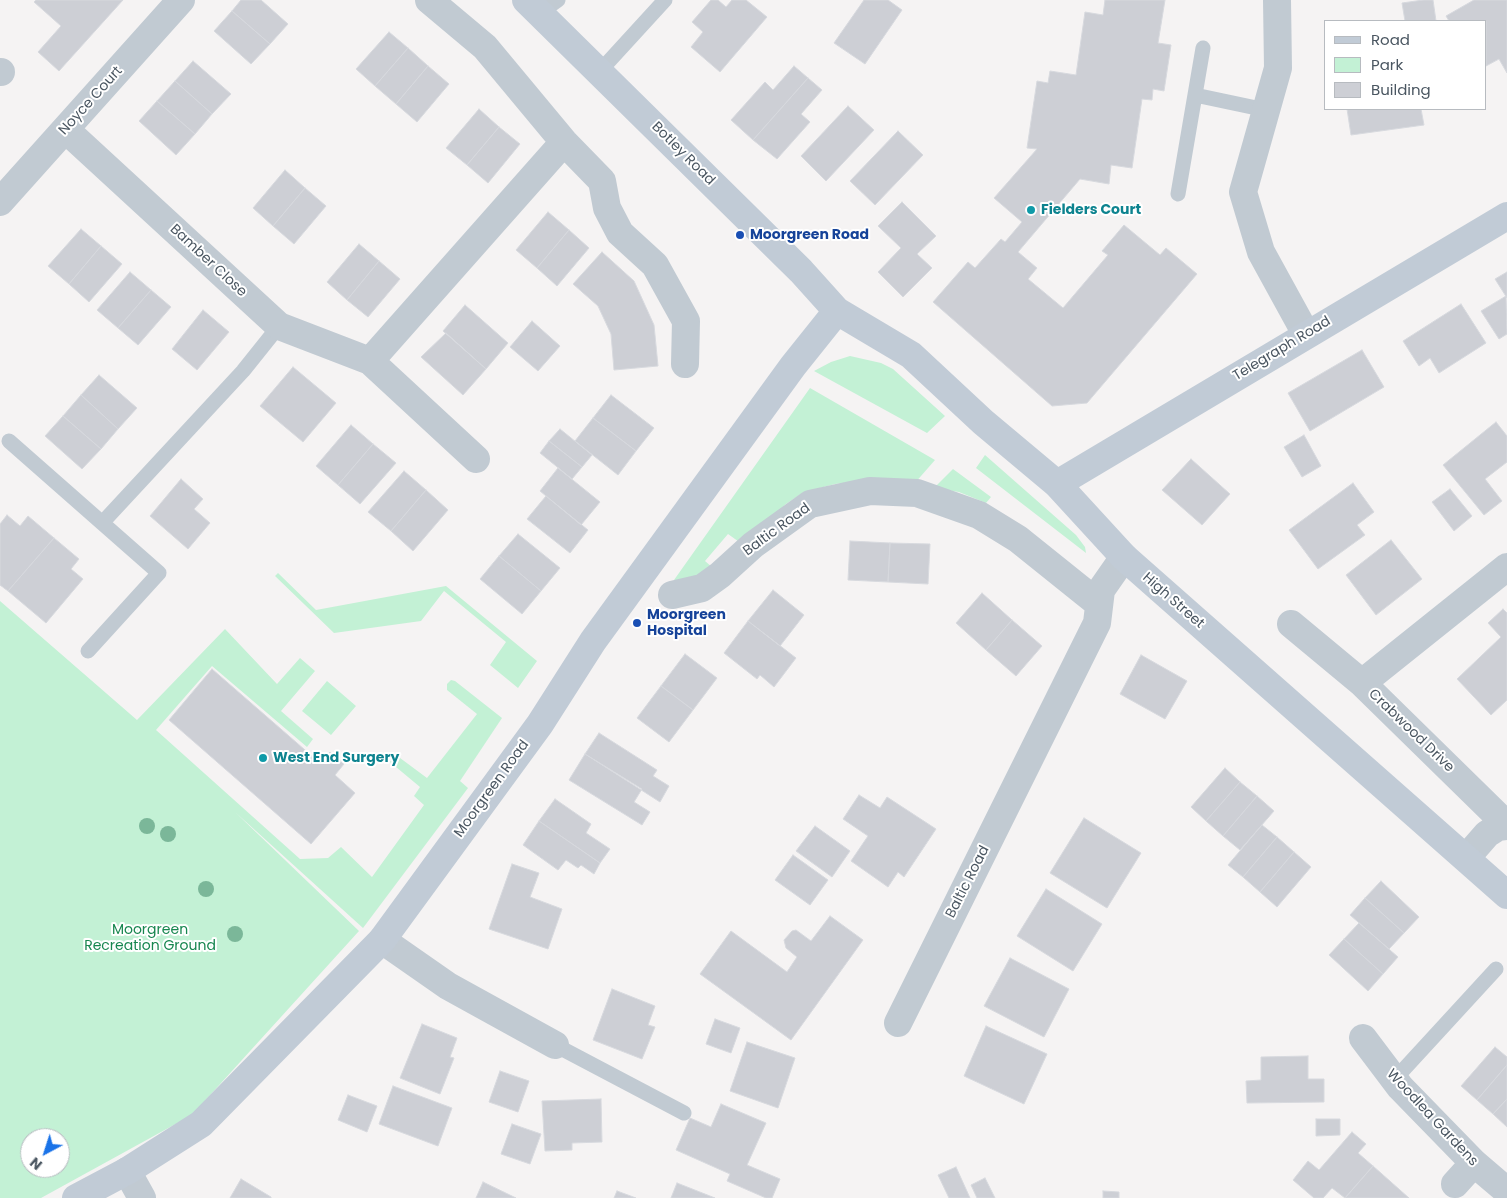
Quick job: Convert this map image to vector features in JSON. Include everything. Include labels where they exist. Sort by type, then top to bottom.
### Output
[{"type":"street","name":"Noyce Court","points":[[0,202],[181,0]]},
{"type":"street","points":[[429,0],[485,47],[564,142],[602,181],[607,208],[620,233],[655,265],[686,321],[686,364]]},
{"type":"street","points":[[1277,0],[1278,68],[1243,192],[1261,252],[1306,334]]},
{"type":"street","name":"Botley Road","points":[[541,4],[600,71],[801,271],[838,311]]},
{"type":"street","name":"Bamber Close","points":[[66,130],[279,326],[370,360],[476,459]]},
{"type":"street","points":[[370,360],[564,142]]},
{"type":"street","name":"Telegraph Road","points":[[1057,484],[1507,216]]},
{"type":"street","name":"High Street","points":[[838,311],[911,355],[983,422],[1057,484],[1124,557],[1507,895]]},
{"type":"street","name":"Moorgreen Road","points":[[76,1198],[127,1172],[201,1124],[382,940],[540,724],[593,640],[793,366],[838,311]]},
{"type":"street","name":"Baltic Road","points":[[672,595],[702,588],[720,575],[753,545],[810,504],[870,491],[917,493],[979,514],[1018,540],[1099,604]]},
{"type":"street","name":"Baltic Road","points":[[898,1023],[1097,623],[1101,590],[1124,557]]},
{"type":"street","name":"Crabwood Drive","points":[[1507,568],[1362,683],[1507,825]]},
{"type":"street","points":[[1291,624],[1362,683]]},
{"type":"street","points":[[1466,858],[1487,834],[1498,827],[1507,825]]},
{"type":"street","points":[[382,940],[448,986],[555,1045]]},
{"type":"street","name":"Woodlea Gardens","points":[[1364,1038],[1394,1080],[1474,1163],[1507,1191]]},
{"type":"street","points":[[1455,1184],[1474,1163]]},
{"type":"street","points":[[127,1172],[142,1198]]},
{"type":"lane","points":[[600,71],[643,27],[666,0]]},
{"type":"lane","points":[[1178,194],[1203,48]]},
{"type":"lane","points":[[1195,95],[1266,110]]},
{"type":"lane","points":[[103,522],[242,371],[279,326]]},
{"type":"lane","points":[[9,441],[159,573],[88,651]]},
{"type":"lane","points":[[1394,1080],[1496,969]]},
{"type":"lane","points":[[555,1045],[684,1113]]},
{"type":"green space","points":[[850,356],[881,363],[893,369],[945,416],[927,433],[814,371],[831,362]]},
{"type":"green space","points":[[810,388],[935,460],[914,484],[870,480],[835,484],[804,492],[786,504],[742,544],[728,534],[705,561],[713,568],[700,576],[679,582],[674,580]]},
{"type":"green space","points":[[985,455],[1076,535],[1085,547],[1086,553],[976,468]]},
{"type":"green space","points":[[953,469],[991,497],[986,503],[959,492],[934,488]]},
{"type":"green space","points":[[278,573],[316,610],[446,586],[537,661],[518,688],[490,665],[506,642],[444,591],[421,621],[334,633],[275,576]]},
{"type":"green space","name":"Moorgreen Recreation Ground","points":[[0,601],[137,720],[225,629],[277,684],[300,658],[315,671],[281,711],[313,739],[307,747],[212,666],[156,730],[300,859],[328,858],[341,847],[372,877],[424,805],[414,796],[420,787],[390,762],[396,755],[427,778],[477,714],[447,690],[447,684],[451,680],[455,681],[502,718],[460,781],[468,788],[363,928],[235,812],[359,931],[192,1115],[41,1198],[0,1198]]},
{"type":"green space","points":[[327,681],[356,706],[331,735],[302,711]]},
{"type":"building","points":[[36,0],[123,0],[59,71],[38,52],[61,26],[34,2]]},
{"type":"building","points":[[241,0],[261,0],[288,24],[270,44],[232,11]]},
{"type":"building","points":[[711,0],[718,0],[726,7],[732,0],[746,0],[767,17],[720,72],[691,47],[703,32],[692,22]]},
{"type":"building","points":[[864,0],[888,0],[902,10],[865,64],[834,43]]},
{"type":"building","name":"Fielders Court","points":[[1105,0],[1165,0],[1158,43],[1171,45],[1164,91],[1153,89],[1152,100],[1142,99],[1132,168],[1111,165],[1109,184],[1080,179],[1018,252],[1037,268],[1028,279],[1063,308],[1108,255],[1102,251],[1124,225],[1160,255],[1166,248],[1197,274],[1087,403],[1052,406],[933,302],[968,262],[975,268],[1001,239],[1005,242],[1022,222],[994,198],[1037,149],[1027,148],[1037,81],[1048,83],[1050,71],[1076,75],[1085,12],[1103,15]]},
{"type":"building","points":[[1433,0],[1436,20],[1405,20],[1402,3]]},
{"type":"building","points":[[1474,0],[1507,0],[1507,73],[1499,59],[1487,65],[1487,20],[1448,20],[1446,16]]},
{"type":"building","points":[[232,11],[270,44],[251,64],[214,31]]},
{"type":"building","points":[[389,32],[408,48],[375,86],[356,69]]},
{"type":"building","points":[[408,48],[428,66],[396,104],[375,86]]},
{"type":"building","points":[[193,61],[231,94],[212,114],[175,81]]},
{"type":"building","points":[[428,66],[449,84],[417,122],[396,104]]},
{"type":"building","points":[[794,66],[808,78],[753,140],[731,120],[765,82],[773,90]]},
{"type":"building","points":[[808,78],[822,90],[801,114],[810,122],[777,159],[753,140]]},
{"type":"building","points":[[175,81],[212,114],[195,134],[157,101]]},
{"type":"building","points":[[157,101],[195,134],[176,155],[139,121]]},
{"type":"building","points":[[848,106],[874,130],[826,181],[801,156]]},
{"type":"building","points":[[479,109],[499,127],[467,165],[446,148]]},
{"type":"building","points":[[1347,110],[1421,110],[1424,125],[1351,135]]},
{"type":"building","points":[[499,127],[520,144],[488,183],[467,165]]},
{"type":"building","points":[[898,131],[923,155],[875,205],[850,181]]},
{"type":"building","points":[[285,170],[305,188],[273,226],[253,208]]},
{"type":"building","points":[[305,188],[326,206],[294,244],[273,226]]},
{"type":"building","points":[[902,202],[936,236],[917,254],[932,268],[903,297],[878,272],[901,248],[878,226]]},
{"type":"building","points":[[548,212],[569,230],[537,268],[516,250]]},
{"type":"building","points":[[81,229],[101,246],[69,284],[48,266]]},
{"type":"building","points":[[569,230],[589,248],[557,286],[537,268]]},
{"type":"building","points":[[359,244],[379,261],[347,300],[327,282]]},
{"type":"building","points":[[101,246],[122,264],[89,302],[69,284]]},
{"type":"building","points":[[602,252],[634,281],[654,325],[658,366],[614,370],[611,334],[598,306],[573,284]]},
{"type":"building","points":[[379,261],[400,279],[368,317],[347,300]]},
{"type":"building","points":[[130,272],[151,290],[118,328],[97,310]]},
{"type":"building","points":[[1507,272],[1507,298],[1495,279]]},
{"type":"building","points":[[151,290],[171,307],[138,345],[118,328]]},
{"type":"building","points":[[1506,296],[1507,334],[1499,339],[1481,311]]},
{"type":"building","points":[[1461,304],[1486,343],[1439,373],[1430,358],[1419,366],[1403,341]]},
{"type":"building","points":[[465,305],[508,343],[486,369],[443,331]]},
{"type":"building","points":[[203,310],[229,332],[197,370],[172,349]]},
{"type":"building","points":[[532,321],[560,346],[538,371],[510,347]]},
{"type":"building","points":[[446,333],[486,369],[463,395],[421,357]]},
{"type":"building","points":[[1362,350],[1384,387],[1310,431],[1288,393]]},
{"type":"building","points":[[293,367],[336,403],[303,442],[260,406]]},
{"type":"building","points":[[99,375],[137,408],[118,429],[81,395]]},
{"type":"building","points":[[81,395],[118,429],[101,449],[63,416]]},
{"type":"building","points":[[611,395],[654,428],[636,451],[593,418]]},
{"type":"building","points":[[63,416],[101,449],[82,469],[45,436]]},
{"type":"building","points":[[593,418],[636,451],[618,475],[575,441]]},
{"type":"building","points":[[1496,422],[1507,436],[1507,462],[1485,479],[1502,501],[1484,515],[1443,465]]},
{"type":"building","points":[[351,425],[373,444],[338,485],[316,466]]},
{"type":"building","points":[[560,429],[592,455],[582,467],[549,441]]},
{"type":"building","points":[[1304,435],[1321,466],[1302,477],[1284,447]]},
{"type":"building","points":[[549,441],[582,467],[572,479],[540,453]]},
{"type":"building","points":[[373,444],[396,463],[360,504],[338,485]]},
{"type":"building","points":[[1191,459],[1230,494],[1202,525],[1162,490]]},
{"type":"building","points":[[558,468],[600,502],[581,525],[540,491]]},
{"type":"building","points":[[404,471],[426,490],[391,531],[368,512]]},
{"type":"building","points":[[181,479],[203,499],[194,509],[210,523],[188,549],[150,516]]},
{"type":"building","points":[[1353,483],[1374,512],[1357,525],[1365,535],[1318,569],[1289,530]]},
{"type":"building","points":[[1450,489],[1472,516],[1454,531],[1432,502]]},
{"type":"building","points":[[426,490],[448,510],[413,551],[391,531]]},
{"type":"building","points":[[546,496],[588,530],[570,553],[527,519]]},
{"type":"building","points":[[7,515],[20,526],[28,516],[54,538],[8,591],[0,585],[0,524]]},
{"type":"building","points":[[518,534],[560,568],[541,591],[499,556]]},
{"type":"building","points":[[54,538],[79,559],[71,569],[83,579],[46,623],[8,591]]},
{"type":"building","points":[[1391,540],[1422,579],[1376,615],[1346,575]]},
{"type":"building","points":[[850,541],[890,543],[888,582],[848,580]]},
{"type":"building","points":[[890,543],[930,544],[928,584],[888,582]]},
{"type":"building","points":[[499,556],[541,591],[522,614],[480,579]]},
{"type":"building","points":[[773,590],[804,615],[780,646],[748,621]]},
{"type":"building","points":[[982,593],[1012,620],[986,650],[956,623]]},
{"type":"building","points":[[1503,609],[1507,613],[1507,700],[1491,715],[1457,679],[1501,637],[1488,623]]},
{"type":"building","points":[[1012,620],[1042,646],[1016,676],[986,650]]},
{"type":"building","points":[[748,621],[796,658],[774,687],[760,675],[757,679],[724,653]]},
{"type":"building","points":[[685,654],[717,678],[693,710],[661,686]]},
{"type":"building","points":[[1141,655],[1187,681],[1165,719],[1120,694]]},
{"type":"building","name":"West End Surgery","points":[[212,669],[320,763],[330,752],[344,764],[335,775],[355,793],[311,844],[169,720]]},
{"type":"building","points":[[661,686],[693,710],[669,742],[637,718]]},
{"type":"building","points":[[599,733],[657,770],[653,776],[669,786],[660,802],[585,754]]},
{"type":"building","points":[[585,754],[642,789],[634,802],[650,812],[642,825],[569,780]]},
{"type":"building","points":[[1225,768],[1240,782],[1206,821],[1191,807]]},
{"type":"building","points":[[1240,782],[1257,796],[1223,836],[1206,821]]},
{"type":"building","points":[[859,795],[880,808],[887,797],[936,829],[904,877],[898,872],[888,887],[851,861],[868,836],[843,819]]},
{"type":"building","points":[[1257,796],[1274,811],[1240,850],[1223,836]]},
{"type":"building","points":[[555,799],[591,824],[586,833],[610,849],[600,863],[539,821]]},
{"type":"building","points":[[1084,818],[1141,853],[1107,908],[1050,873]]},
{"type":"building","points":[[539,821],[600,863],[594,874],[581,865],[578,868],[566,860],[558,870],[523,845]]},
{"type":"building","points":[[1262,825],[1277,837],[1243,877],[1228,865]]},
{"type":"building","points":[[815,826],[850,851],[832,877],[796,851]]},
{"type":"building","points":[[1277,837],[1294,852],[1260,892],[1243,877]]},
{"type":"building","points":[[1294,852],[1311,867],[1277,907],[1260,892]]},
{"type":"building","points":[[793,855],[828,880],[810,905],[775,880]]},
{"type":"building","points":[[512,864],[539,873],[530,897],[562,909],[548,949],[489,929]]},
{"type":"building","points":[[1381,881],[1419,917],[1404,933],[1365,898]]},
{"type":"building","points":[[1046,889],[1102,924],[1073,971],[1017,936]]},
{"type":"building","points":[[1365,898],[1404,933],[1389,949],[1350,915]]},
{"type":"building","points":[[830,916],[863,940],[791,1040],[700,974],[731,931],[787,972],[797,957],[786,948],[784,940],[792,931],[796,930],[811,941]]},
{"type":"building","points":[[1359,923],[1398,957],[1383,974],[1344,939]]},
{"type":"building","points":[[1344,939],[1383,974],[1368,991],[1329,955]]},
{"type":"building","points":[[1010,958],[1069,989],[1044,1037],[984,1006]]},
{"type":"building","points":[[612,989],[655,1006],[648,1025],[655,1027],[642,1059],[593,1040]]},
{"type":"building","points":[[715,1019],[740,1028],[731,1053],[706,1044]]},
{"type":"building","points":[[422,1024],[457,1038],[450,1057],[454,1058],[440,1094],[400,1078]]},
{"type":"building","points":[[986,1026],[1047,1054],[1024,1104],[964,1076]]},
{"type":"building","points":[[747,1042],[795,1058],[778,1108],[730,1091]]},
{"type":"building","points":[[1495,1047],[1507,1057],[1507,1065],[1477,1100],[1461,1086]]},
{"type":"building","points":[[1308,1056],[1308,1079],[1324,1079],[1324,1102],[1247,1103],[1246,1081],[1261,1080],[1261,1057]]},
{"type":"building","points":[[1507,1065],[1507,1099],[1493,1114],[1477,1100]]},
{"type":"building","points":[[500,1071],[529,1081],[518,1112],[489,1102]]},
{"type":"building","points":[[393,1086],[452,1108],[438,1146],[379,1124]]},
{"type":"building","points":[[348,1095],[377,1106],[367,1132],[338,1120]]},
{"type":"building","points":[[601,1099],[602,1142],[572,1143],[572,1150],[545,1151],[542,1101]]},
{"type":"building","points":[[1507,1099],[1507,1127],[1493,1114]]},
{"type":"building","points":[[721,1104],[766,1123],[747,1165],[780,1179],[772,1198],[766,1198],[727,1181],[730,1174],[676,1150],[690,1118],[711,1127]]},
{"type":"building","points":[[1316,1119],[1340,1119],[1340,1135],[1316,1136]]},
{"type":"building","points":[[512,1124],[541,1134],[530,1164],[501,1154]]},
{"type":"building","points":[[1352,1132],[1366,1144],[1358,1153],[1373,1166],[1345,1198],[1332,1188],[1323,1198],[1314,1198],[1293,1180],[1308,1161],[1319,1170]]},
{"type":"building","points":[[1373,1166],[1409,1198],[1345,1198]]},
{"type":"building","points":[[956,1167],[970,1198],[949,1198],[938,1175]]},
{"type":"building","points":[[985,1178],[995,1198],[977,1198],[971,1185]]},
{"type":"building","points":[[241,1179],[271,1197],[271,1198],[230,1198]]},
{"type":"building","points":[[483,1182],[516,1198],[476,1198]]},
{"type":"building","points":[[677,1183],[715,1198],[671,1198]]},
{"type":"building","points":[[617,1191],[636,1198],[614,1198]]},
{"type":"building","points":[[1103,1191],[1119,1192],[1119,1198],[1103,1198]]},
{"type":"place","name":"Fielders Court","points":[[1031,210]]},
{"type":"place","name":"Moorgreen Road","points":[[740,235]]},
{"type":"place","name":"Moorgreen Hospital","points":[[637,623]]},
{"type":"place","name":"West End Surgery","points":[[263,758]]}]
